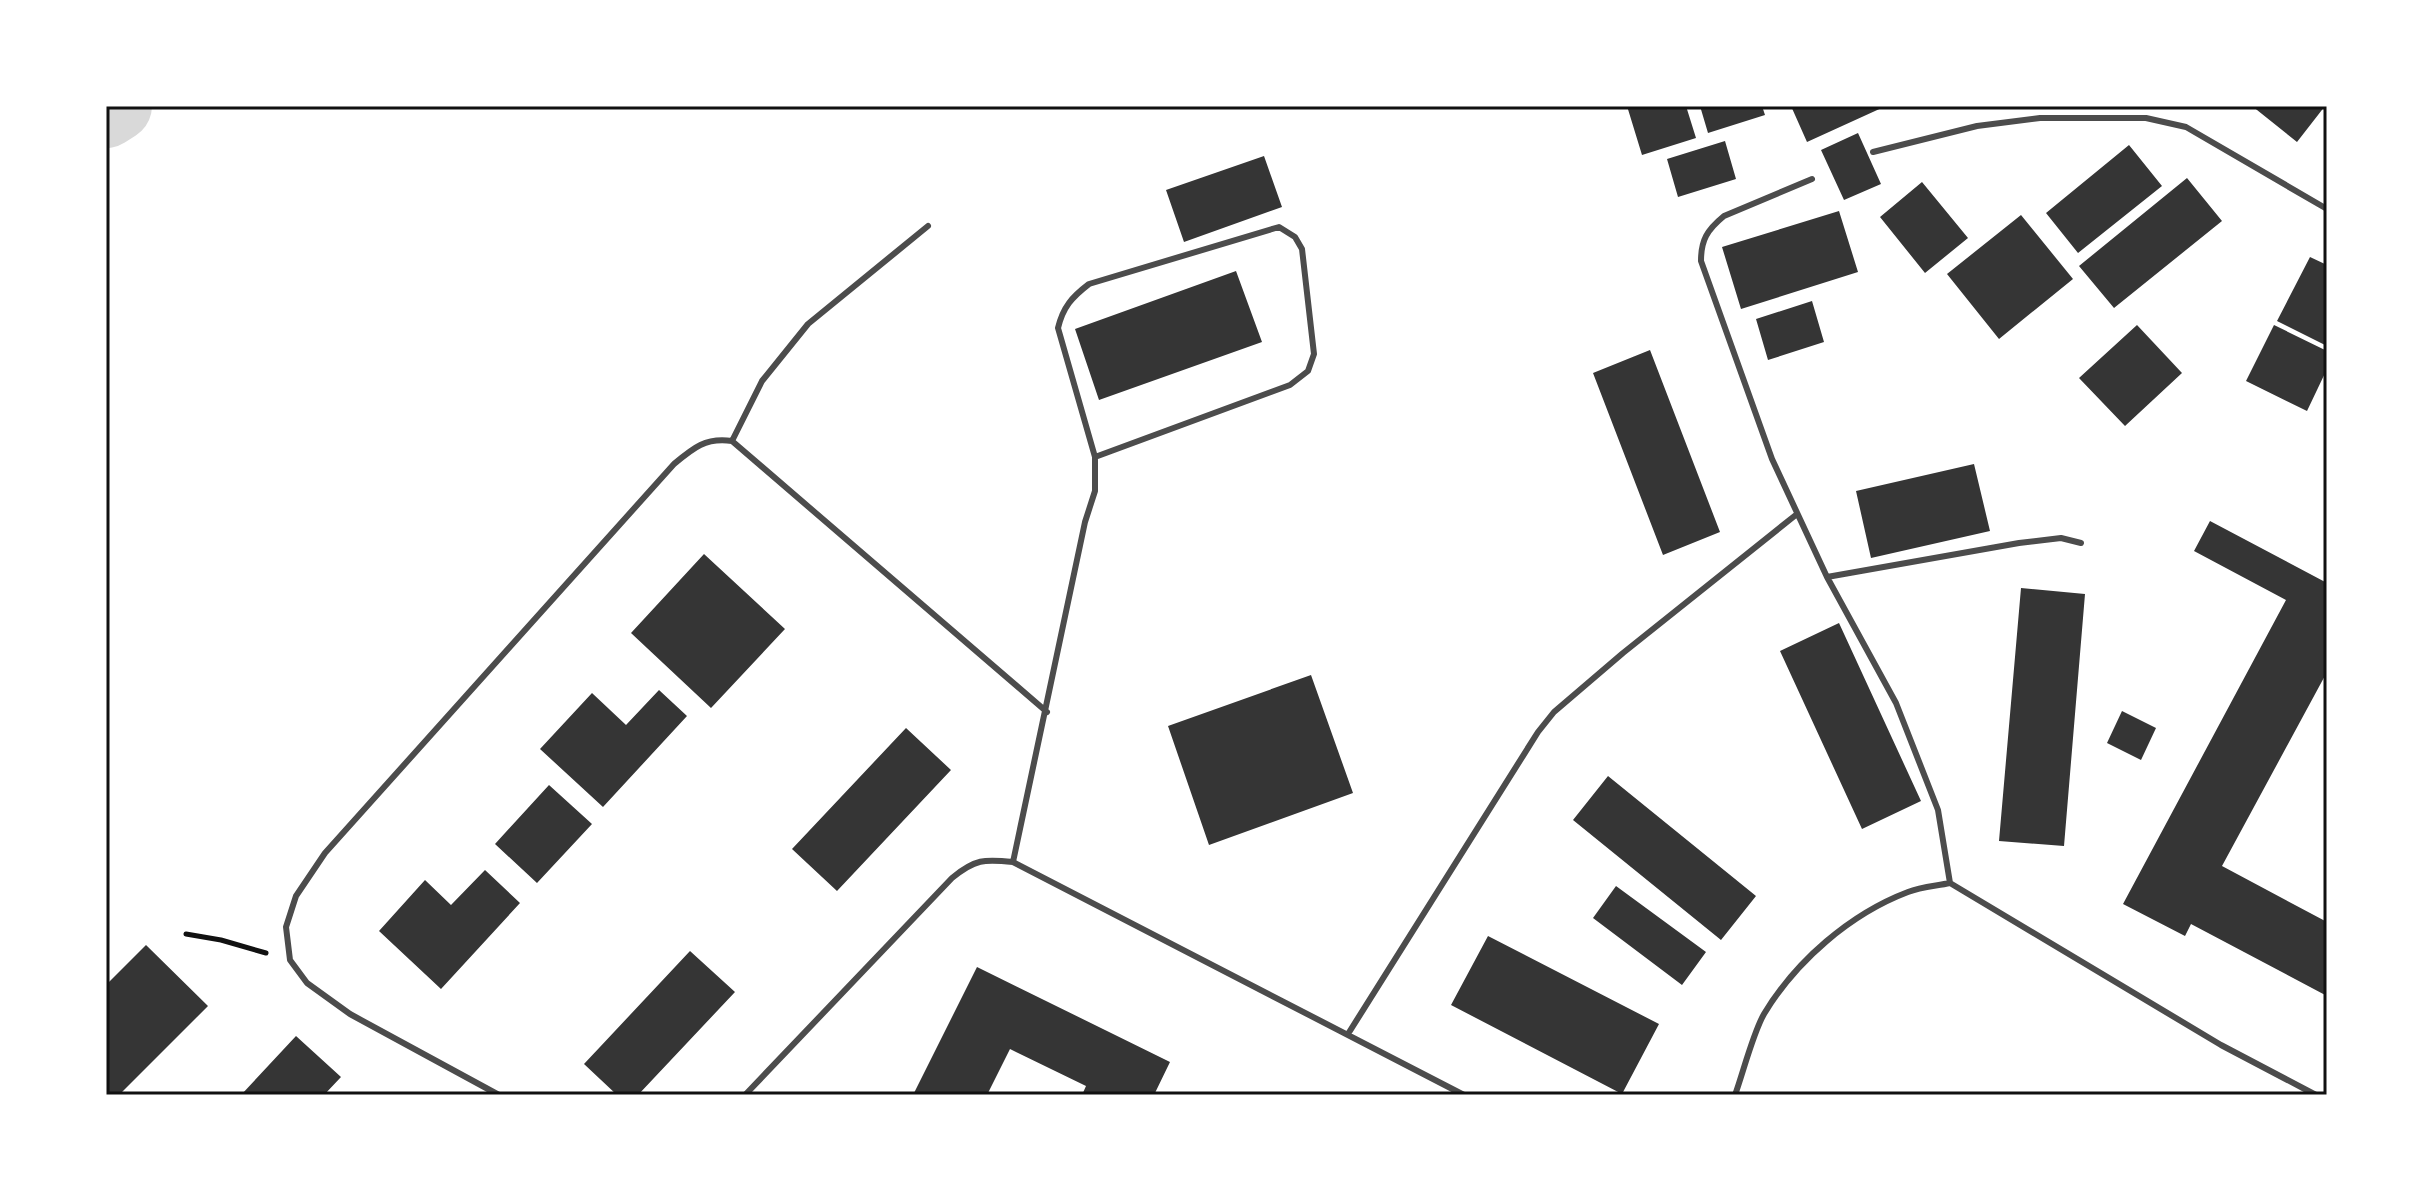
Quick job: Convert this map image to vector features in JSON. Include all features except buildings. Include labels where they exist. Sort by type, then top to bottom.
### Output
[{"type":"lane","points":[[1873,152],[1977,126],[2040,118],[2146,118],[2186,127],[2327,209]]},
{"type":"lane","points":[[1812,179],[1724,216],[1701,241],[1701,261],[1772,459],[1827,577],[1896,703],[1938,810],[1950,883]]},
{"type":"lane","points":[[732,441],[762,381],[808,324],[928,226]]},
{"type":"lane","points":[[1013,862],[1085,522],[1095,491],[1095,457],[1058,328],[1062,312],[1071,299],[1089,284],[1279,227],[1295,237],[1302,249],[1314,354],[1308,371],[1290,385],[1095,457]]},
{"type":"lane","points":[[499,1095],[350,1014],[307,983],[290,960],[286,927],[296,896],[325,853],[674,464],[703,443],[717,439],[732,441],[1047,712]]},
{"type":"lane","points":[[1348,1034],[1530,745],[1554,712],[1797,514]]},
{"type":"lane","points":[[1827,577],[2019,543],[2061,538],[2081,543]]},
{"type":"lane","points":[[745,1095],[952,878],[969,864],[988,859],[1013,862],[1464,1095]]},
{"type":"lane","points":[[1735,1095],[1763,1016],[1792,977],[1820,948],[1844,927],[1880,904],[1911,891],[1950,883],[2221,1045],[2316,1095]]},
{"type":"path","points":[[186,934],[221,940],[290,960]]},
{"type":"waterway","points":[[106,113],[117,106]]}]
